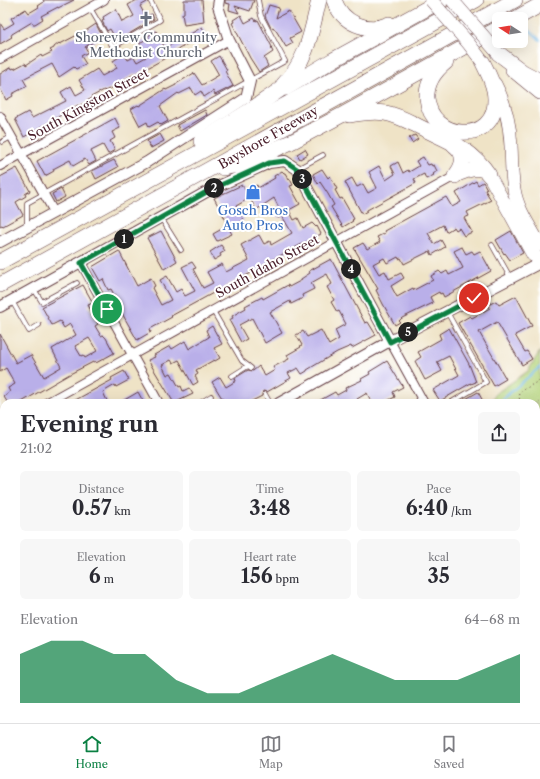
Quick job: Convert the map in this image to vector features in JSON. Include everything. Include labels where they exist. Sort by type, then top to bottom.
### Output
[{"type":"highway","points":[[281,89],[283,84],[295,72],[304,57],[310,40],[319,0]]},
{"type":"highway","points":[[334,0],[337,8],[347,20],[366,28],[386,26],[434,3]]},
{"type":"highway","name":"Bayshore Freeway","points":[[0,262],[476,0]]},
{"type":"highway","name":"Bayshore Freeway","points":[[0,285],[210,171],[284,127],[515,0]]},
{"type":"highway","points":[[133,189],[194,144],[252,109],[281,89],[286,88],[316,69],[434,3]]},
{"type":"highway","points":[[528,12],[540,5]]},
{"type":"highway","points":[[528,18],[540,14]]},
{"type":"highway","points":[[210,171],[244,164],[295,140],[342,116],[492,32]]},
{"type":"highway","points":[[482,61],[494,91],[495,105],[491,118],[481,128],[475,131],[462,133],[444,127],[435,119],[428,106],[427,92],[430,80],[439,68],[446,62],[485,35]]},
{"type":"highway","points":[[498,53],[523,72],[540,81]]},
{"type":"highway","points":[[342,116],[371,112],[391,114],[405,119],[445,138],[471,154],[489,175]]},
{"type":"highway","points":[[445,138],[457,147],[462,156],[462,165],[456,176]]},
{"type":"main road","points":[[452,0],[521,78],[540,93]]},
{"type":"main road","points":[[434,3],[482,61],[503,101],[510,130],[514,189],[519,207],[531,229],[538,257]]},
{"type":"main road","points":[[456,176],[468,170],[477,169],[486,172],[538,257]]},
{"type":"street","points":[[0,59],[104,0]]},
{"type":"street","points":[[0,242],[147,162],[246,98],[250,81],[229,40],[218,6],[220,0]]},
{"type":"street","name":"South Kingston Street","points":[[0,166],[229,40]]},
{"type":"street","points":[[0,116],[54,212]]},
{"type":"street","points":[[0,307],[210,190],[269,163],[285,161],[297,169],[422,399]]},
{"type":"street","name":"South Idaho Street","points":[[53,399],[456,176]]},
{"type":"street","points":[[286,399],[511,278],[538,257]]},
{"type":"street","points":[[81,263],[157,399]]},
{"type":"lane","points":[[90,8],[113,47],[160,20],[150,0]]},
{"type":"lane","points":[[27,227],[27,203],[285,61],[261,16],[258,0]]},
{"type":"lane","points":[[2,142],[12,136]]},
{"type":"lane","points":[[297,169],[323,154]]},
{"type":"lane","points":[[161,218],[181,250]]},
{"type":"lane","points":[[492,245],[511,278]]},
{"type":"lane","points":[[34,289],[42,302],[77,283]]},
{"type":"lane","points":[[12,301],[29,331],[38,324]]},
{"type":"lane","points":[[213,310],[242,361],[250,367],[232,376]]},
{"type":"lane","points":[[447,312],[486,382],[457,399]]},
{"type":"lane","points":[[265,394],[268,399]]},
{"type":"lane","points":[[206,399],[211,396]]},
{"type":"path","points":[[520,399],[520,392],[540,380]]},
{"type":"green space","points":[[540,351],[540,399],[493,399],[495,394],[528,371]]},
{"type":"building","points":[[43,0],[74,0],[41,16],[43,19],[35,24],[32,22],[12,34],[12,37],[0,44],[0,23],[4,29],[14,23],[11,18],[26,9],[29,13],[39,7],[38,6],[44,2]]},
{"type":"building","points":[[137,0],[147,0],[147,2],[140,6],[146,17],[152,14],[154,19],[117,41],[110,29],[107,31],[102,21],[104,20],[103,17],[116,9],[122,22],[134,16],[128,5]]},
{"type":"building","points":[[184,0],[202,0],[204,22],[184,25],[182,14],[184,13]]},
{"type":"building","points":[[225,0],[254,0],[250,11],[235,6],[239,13],[229,10],[230,4],[225,3]]},
{"type":"building","points":[[269,5],[279,8],[276,18],[289,11],[301,32],[290,38],[293,43],[286,47],[277,32],[273,27],[271,28],[265,16]]},
{"type":"building","points":[[241,15],[245,23],[254,18],[256,21],[258,20],[272,47],[273,52],[264,58],[268,66],[259,72],[232,23],[234,22],[233,20]]},
{"type":"building","points":[[96,24],[101,34],[97,37],[98,39],[85,47],[88,52],[81,56],[86,64],[76,69],[74,67],[59,77],[52,64],[23,79],[27,86],[12,94],[13,96],[6,100],[0,88],[0,74],[11,67],[14,69],[25,63],[26,65],[41,55],[42,57],[52,52],[50,50],[59,43],[60,44],[81,34]]},
{"type":"building","points":[[202,27],[207,36],[193,43],[192,41],[169,56],[115,86],[91,97],[92,98],[87,101],[88,102],[78,105],[24,137],[15,119],[28,112],[32,118],[66,101],[61,92],[71,86],[76,95],[85,90],[79,80],[97,69],[102,76],[117,68],[113,61],[124,54],[128,60],[134,57],[137,62],[146,57],[139,43],[149,38],[148,36],[156,31],[165,48],[174,43],[173,41],[178,39],[179,41]]},
{"type":"building","points":[[219,56],[227,70],[225,71],[233,86],[215,95],[213,91],[204,97],[201,91],[195,95],[191,88],[179,94],[178,93],[160,106],[168,121],[161,125],[158,122],[149,127],[147,122],[140,126],[131,109],[138,105],[139,106],[165,89],[166,90],[176,85],[194,73],[202,85],[219,75],[211,61]]},
{"type":"building","points":[[205,110],[207,115],[180,131],[177,125]]},
{"type":"building","points":[[115,118],[120,128],[112,132],[115,138],[110,141],[115,150],[108,154],[103,145],[91,151],[96,161],[89,165],[85,159],[73,166],[70,160],[53,169],[54,171],[45,176],[37,161]]},
{"type":"building","points":[[160,134],[164,141],[151,148],[147,141]]},
{"type":"building","points":[[415,135],[418,139],[412,143],[409,138]]},
{"type":"building","points":[[305,149],[308,154],[300,159],[297,154]]},
{"type":"building","points":[[423,157],[428,165],[434,165],[437,171],[433,174],[434,175],[426,179],[424,174],[414,179],[416,183],[362,214],[345,182],[352,178],[357,187],[363,184],[368,193],[377,188],[369,172],[379,166],[386,180],[395,174],[391,166],[398,162],[403,173],[408,170],[409,172],[419,166],[416,161]]},
{"type":"building","points":[[114,160],[118,167],[96,179],[92,171]]},
{"type":"building","points":[[17,168],[30,191],[25,194],[26,196],[16,202],[23,215],[3,226],[0,226],[0,177]]},
{"type":"building","points":[[322,169],[328,178],[330,176],[337,189],[335,190],[340,199],[342,198],[354,219],[343,227],[331,207],[334,205],[328,194],[320,182],[318,184],[313,174]]},
{"type":"building","points":[[282,171],[289,180],[290,179],[293,185],[290,186],[300,204],[289,210],[294,220],[298,218],[303,228],[312,223],[316,227],[317,226],[321,234],[266,263],[267,264],[216,293],[215,292],[171,316],[172,317],[150,329],[151,332],[137,340],[119,308],[121,307],[111,289],[108,290],[103,279],[100,281],[92,267],[119,251],[137,286],[151,278],[155,286],[152,288],[161,305],[171,300],[160,280],[167,276],[176,292],[181,289],[185,296],[195,291],[182,267],[192,262],[196,268],[193,269],[203,288],[213,283],[207,272],[222,264],[226,272],[249,260],[241,245],[259,235],[264,244],[270,241],[271,245],[292,233],[282,216],[278,218],[275,212],[280,210],[274,198],[256,210],[250,198],[236,206],[244,220],[230,228],[214,198],[242,185],[246,191],[257,185],[258,188],[275,178],[274,176]]},
{"type":"building","points":[[476,181],[478,185],[483,182],[487,189],[485,190],[491,200],[467,212],[469,216],[464,218],[472,232],[464,236],[459,228],[456,230],[454,227],[446,232],[443,225],[428,233],[434,244],[441,240],[445,247],[432,255],[430,251],[404,264],[401,258],[399,259],[398,257],[387,263],[384,258],[373,264],[379,274],[385,271],[389,279],[401,273],[404,278],[391,286],[397,297],[413,288],[414,290],[433,280],[431,276],[439,271],[442,274],[447,271],[449,275],[463,268],[454,251],[462,247],[466,254],[472,251],[474,254],[480,251],[491,271],[444,297],[442,293],[440,294],[439,292],[430,297],[433,303],[402,318],[399,321],[400,322],[395,325],[376,290],[378,289],[354,248],[363,243],[367,249],[380,242],[377,237],[385,233],[384,231],[446,197],[452,207],[461,202],[456,193]]},
{"type":"building","points":[[61,189],[65,197],[56,202],[52,194]]},
{"type":"building","points":[[227,226],[232,234],[217,241],[213,234]]},
{"type":"building","points":[[161,231],[177,261],[164,269],[147,238]]},
{"type":"building","points":[[511,231],[523,253],[510,260],[505,253],[504,254],[496,240]]},
{"type":"building","points":[[221,245],[225,251],[220,254],[221,256],[214,260],[210,252]]},
{"type":"building","points":[[331,259],[365,323],[368,322],[376,335],[352,348],[351,346],[337,352],[302,374],[298,368],[288,373],[291,378],[267,392],[263,391],[262,396],[256,399],[223,399],[212,382],[220,377],[226,387],[236,381],[235,378],[248,370],[253,371],[259,366],[265,376],[275,370],[273,367],[289,359],[287,355],[301,347],[300,346],[302,345],[296,335],[303,331],[307,337],[321,330],[329,345],[339,339],[335,330],[346,324],[339,311],[337,312],[331,302],[334,300],[327,287],[332,284],[327,274],[311,283],[314,289],[302,295],[303,298],[291,304],[290,301],[270,312],[282,333],[265,343],[252,318],[239,325],[247,339],[241,342],[229,320],[233,318],[232,316],[246,308],[245,306],[262,297],[263,299],[288,285],[289,287],[302,280],[301,279],[310,273],[309,271]]},
{"type":"building","points":[[83,285],[93,303],[88,305],[98,324],[95,326],[101,336],[103,335],[106,338],[114,353],[96,363],[95,361],[68,375],[27,399],[5,399],[4,397],[10,392],[8,388],[15,384],[6,368],[0,372],[0,334],[16,363],[31,355],[44,377],[61,367],[52,349],[76,335],[70,324],[64,328],[60,321],[52,325],[42,307]],"holes":[[[89,338],[97,351],[85,358],[83,355],[81,356],[75,346]]]},
{"type":"building","points":[[516,296],[532,326],[515,335],[525,352],[527,351],[532,359],[522,365],[497,322],[479,332],[506,379],[494,386],[458,323],[470,316],[472,318],[490,308],[488,305],[496,301],[499,305]]},
{"type":"building","points":[[212,326],[222,344],[214,348],[220,358],[196,370],[198,374],[195,376],[198,382],[193,385],[179,360],[173,363],[171,360],[162,365],[167,375],[171,373],[183,391],[189,388],[193,394],[182,399],[172,399],[148,360],[155,357],[154,355],[170,346],[172,349],[185,341],[189,349],[209,337],[206,330]]},
{"type":"building","points":[[449,328],[469,364],[476,382],[471,383],[443,399],[439,399],[433,390],[459,375],[449,356],[437,362],[442,371],[425,380],[415,361],[421,357],[418,352],[441,339],[439,334]]},
{"type":"building","points":[[387,361],[403,387],[393,392],[395,397],[391,399],[370,399],[367,393],[357,399],[322,399],[335,392],[337,395],[346,390],[345,388],[362,380],[361,379],[370,374],[369,372]]},
{"type":"building","points":[[124,371],[129,380],[116,387],[115,385],[103,392],[106,399],[77,399],[112,380],[111,378]]},
{"type":"building","points":[[138,392],[142,399],[126,399]]},
{"type":"building","points":[[478,392],[482,399],[466,399]]},
{"type":"waterway","points":[[528,29],[540,40]]},
{"type":"waterway","points":[[503,399],[540,367]]},
{"type":"place","name":"Shoreview Community Methodist Church","points":[[146,19]]},
{"type":"place","name":"Gosch Bros Auto Pros","points":[[253,192]]},
{"type":"route","points":[[107,309],[81,263],[210,190],[269,163],[285,161],[297,169],[390,342],[474,298]]}]
